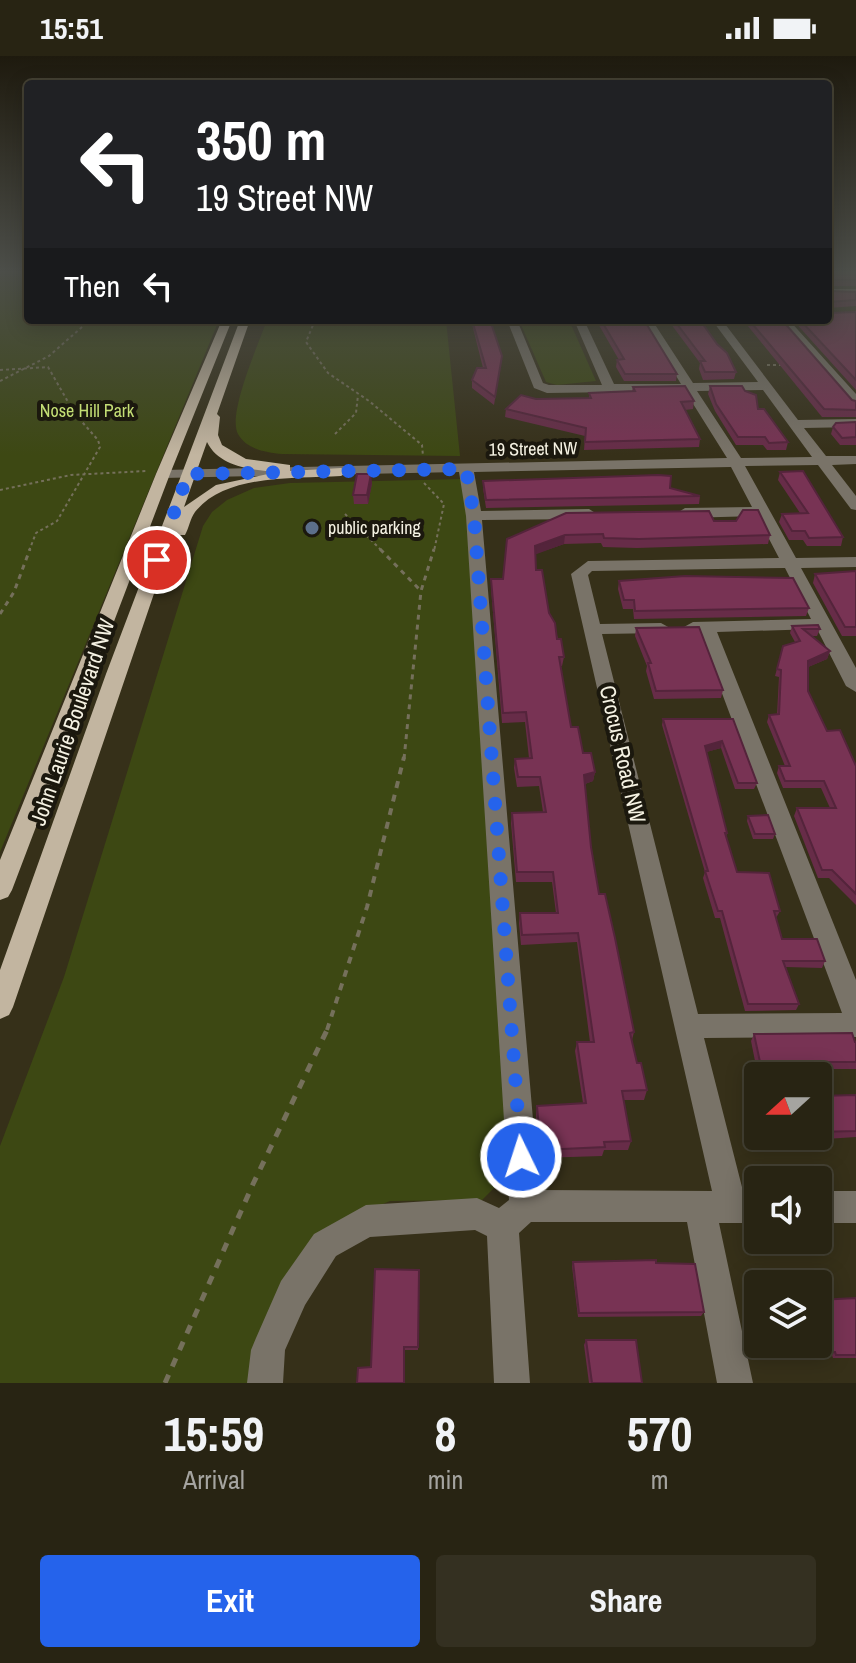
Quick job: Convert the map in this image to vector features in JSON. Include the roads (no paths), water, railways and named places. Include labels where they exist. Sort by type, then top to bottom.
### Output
[{"type":"main road","name":"John Laurie Boulevard NW","points":[[0,890],[222,332]]},
{"type":"main road","name":"John Laurie Boulevard NW","points":[[0,1007],[115,674],[241,332]]},
{"type":"main road","points":[[215,400],[212,437],[222,452],[249,464],[341,472]]},
{"type":"main road","points":[[115,674],[141,626],[188,511],[212,494],[243,482],[341,472]]},
{"type":"street","points":[[517,332],[538,385],[547,389],[767,386]]},
{"type":"street","points":[[584,332],[610,388]]},
{"type":"street","points":[[654,332],[736,462],[856,686]]},
{"type":"street","points":[[726,332],[856,506]]},
{"type":"street","points":[[794,332],[856,402]]},
{"type":"street","points":[[797,424],[856,423]]},
{"type":"street","name":"19 Street NW","points":[[163,474],[856,460]]},
{"type":"street","points":[[466,469],[474,516],[514,1216],[512,1383]]},
{"type":"street","points":[[665,513],[761,511]]},
{"type":"street","points":[[474,516],[601,514]]},
{"type":"street","name":"Crocus Road NW","points":[[735,1383],[730,1207],[579,574],[588,566],[856,562]]},
{"type":"street","points":[[593,629],[821,624]]},
{"type":"street","points":[[706,627],[856,1014]]},
{"type":"street","points":[[687,1026],[856,1025]]},
{"type":"street","points":[[265,1383],[268,1350],[293,1293],[325,1245],[366,1221],[477,1214],[514,1216],[730,1207]]},
{"type":"street","points":[[832,1207],[856,1207]]},
{"type":"place","name":"public parking","points":[[312,528]]},
{"type":"park label","name":"Nose Hill Park","points":[[87,411]]}]
